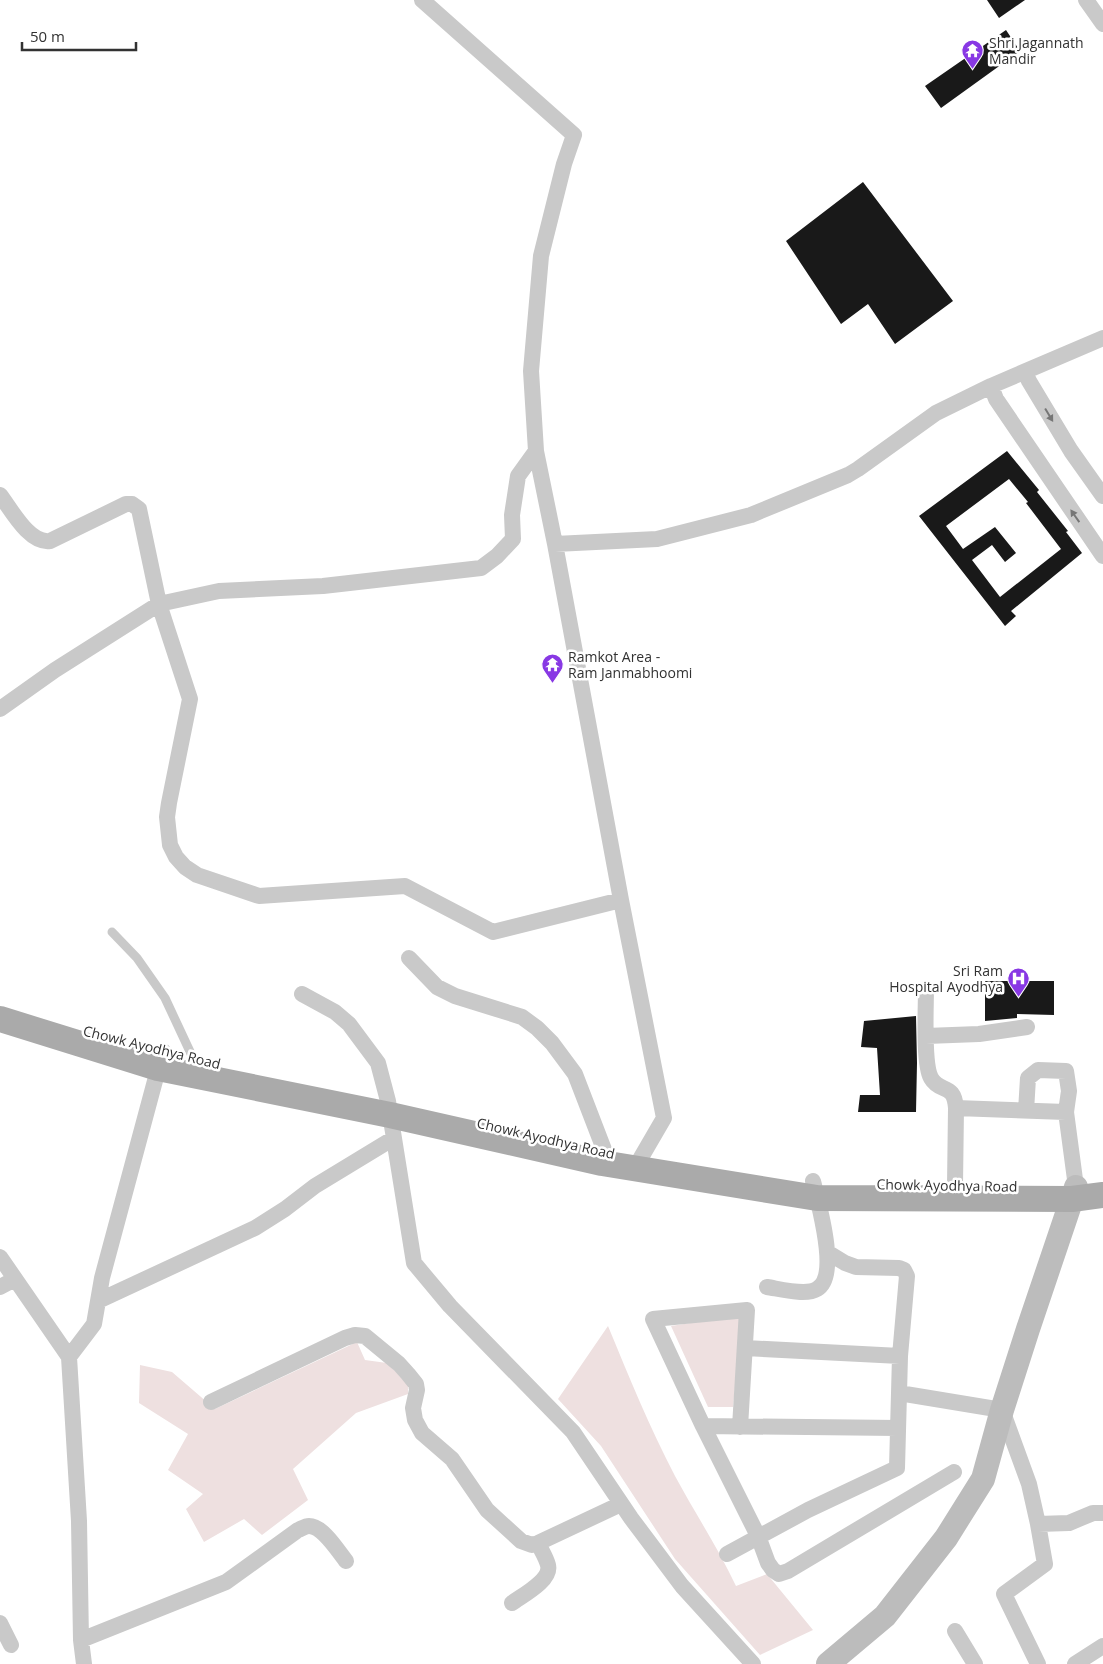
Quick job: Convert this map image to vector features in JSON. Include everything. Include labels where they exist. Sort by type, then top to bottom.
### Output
[{"type":"main road","name":"Chowk Ayodhya Road","points":[[4,1016],[160,1059],[193,1058],[390,1118],[605,1152],[639,1160],[743,1175],[815,1190],[842,1183],[955,1185],[1074,1193],[1103,1183]]},
{"type":"main road","points":[[160,1059],[390,1118],[602,1164],[815,1190],[1074,1193],[1103,1196]]},
{"type":"street","points":[[422,0],[574,135],[564,164],[541,256],[531,370],[536,451],[555,544],[620,900],[664,1118],[639,1160]]},
{"type":"street","points":[[1086,0],[1103,24]]},
{"type":"street","points":[[555,544],[656,539],[751,514],[848,475],[936,413],[991,386],[1103,338]]},
{"type":"street","points":[[1025,372],[1071,451],[1103,496]]},
{"type":"street","points":[[991,386],[996,399],[1103,556]]},
{"type":"street","points":[[0,709],[56,670],[159,604],[220,590],[323,586],[481,568],[498,556],[513,539],[512,516],[518,476],[536,451]]},
{"type":"street","points":[[0,495],[31,535],[45,542],[126,504],[132,504],[139,509],[159,604],[190,698],[168,803],[167,817],[170,845],[176,857],[185,867],[197,875],[259,896],[404,886],[493,932],[620,900]]},
{"type":"street","points":[[409,958],[438,987],[454,996],[522,1018],[542,1033],[552,1043],[575,1074],[605,1152]]},
{"type":"street","points":[[926,989],[926,1036],[930,1077],[940,1086],[952,1092],[955,1098],[955,1185]]},
{"type":"street","points":[[302,994],[335,1012],[349,1024],[378,1063],[390,1118],[414,1263],[450,1306],[574,1432],[621,1504],[682,1586],[753,1664]]},
{"type":"street","points":[[926,1036],[979,1034],[1027,1027]]},
{"type":"street","points":[[69,1357],[94,1324],[102,1278],[160,1059]]},
{"type":"street","points":[[830,1663],[885,1616],[946,1538],[983,1479],[1002,1410],[1074,1193],[1066,1112],[1069,1091],[1066,1071],[1038,1070],[1028,1078],[1026,1111]]},
{"type":"street","points":[[956,1108],[1066,1112]]},
{"type":"street","points":[[98,1301],[255,1228],[285,1210],[315,1186],[363,1158],[390,1118]]},
{"type":"street","points":[[767,1288],[806,1292],[817,1289],[823,1284],[827,1270],[827,1252],[825,1232],[815,1190]]},
{"type":"street","points":[[727,1554],[758,1536],[897,1468],[900,1356],[907,1276],[904,1270],[899,1268],[856,1267],[827,1252]]},
{"type":"street","points":[[0,1257],[69,1357],[79,1521],[81,1640],[84,1664]]},
{"type":"street","points":[[0,1287],[15,1279]]},
{"type":"street","points":[[740,1427],[747,1310],[654,1318],[703,1426],[758,1536],[768,1563],[779,1574],[788,1571],[954,1472]]},
{"type":"street","points":[[212,1402],[345,1338],[355,1335],[365,1336],[399,1364],[416,1384],[417,1390],[413,1408],[415,1420],[422,1433],[452,1459],[487,1510],[521,1541],[532,1545],[538,1543],[621,1504]]},
{"type":"street","points":[[745,1348],[900,1356]]},
{"type":"street","points":[[899,1393],[1002,1410]]},
{"type":"street","points":[[1002,1410],[1030,1484],[1044,1564],[1004,1594],[1038,1664]]},
{"type":"street","points":[[703,1426],[898,1428]]},
{"type":"street","points":[[1038,1524],[1069,1524],[1093,1513],[1103,1513]]},
{"type":"street","points":[[81,1640],[226,1582],[298,1530],[308,1525],[325,1534],[346,1561]]},
{"type":"street","points":[[512,1603],[541,1582],[548,1573],[548,1566],[538,1543]]},
{"type":"street","points":[[0,1623],[11,1645]]},
{"type":"street","points":[[955,1631],[975,1664]]},
{"type":"street","points":[[1075,1664],[1103,1646]]},
{"type":"lane","points":[[112,932],[137,958],[165,998],[193,1058]]},
{"type":"shaded area","points":[[742,1315],[733,1407],[708,1407],[671,1326]]},
{"type":"shaded area","points":[[608,1326],[666,1458],[736,1586],[767,1574],[813,1630],[760,1655],[675,1559],[601,1446],[558,1399]]},
{"type":"shaded area","points":[[357,1342],[365,1360],[387,1363],[408,1384],[408,1394],[356,1413],[293,1469],[308,1500],[262,1535],[244,1519],[204,1542],[186,1509],[203,1494],[168,1470],[188,1434],[139,1403],[140,1365],[172,1372],[215,1409]]},
{"type":"building","points":[[987,0],[1025,0],[999,18]]},
{"type":"building","name":"Shri Jagannath Mandir","points":[[1006,30],[1020,51],[941,108],[925,86]]},
{"type":"building","points":[[863,182],[953,301],[895,344],[868,304],[841,324],[786,241]]},
{"type":"building","points":[[1007,451],[1039,490],[1037,492],[1068,531],[1066,532],[1082,553],[1011,611],[1016,616],[1005,626],[919,516]],"holes":[[[1009,479],[1028,502],[1026,503],[1061,549],[1000,597],[972,560],[992,545],[1005,562],[1016,553],[995,527],[963,549],[946,526]]]},
{"type":"building","points":[[985,981],[1054,981],[1054,1015],[1017,1014],[1017,1018],[985,1021]]},
{"type":"building","points":[[916,1016],[916,1112],[858,1112],[860,1095],[880,1095],[877,1048],[861,1047],[864,1021]]},
{"type":"place","name":"Shri Jagannath Mandir","points":[[973,69]]},
{"type":"place","name":"Ramkot Area - Ram Janmabhoomi","points":[[552,683]]},
{"type":"place","name":"Sri Ram Hospital Ayodhya","points":[[1019,997]]}]
